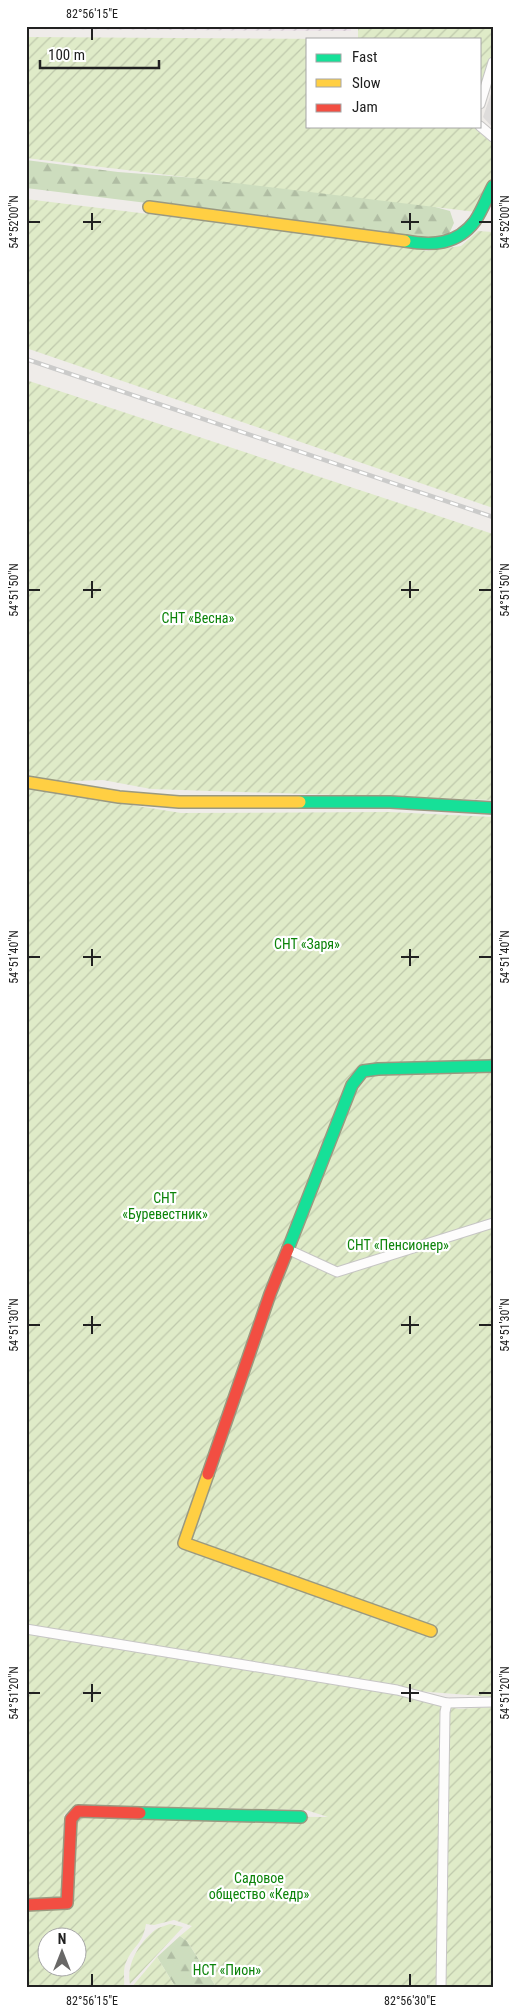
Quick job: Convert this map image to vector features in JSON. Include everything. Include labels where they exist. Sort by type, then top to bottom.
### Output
[{"type":"street","points":[[482,98],[493,62]]},
{"type":"street","points":[[482,128],[493,138]]},
{"type":"street","points":[[150,207],[360,234],[427,245],[457,238],[475,221],[493,186]]},
{"type":"street","points":[[26,782],[119,797],[179,802],[390,802],[493,808]]},
{"type":"street","points":[[430,1632],[184,1543],[287,1249],[352,1085],[363,1071],[493,1066]]},
{"type":"street","points":[[287,1249],[337,1272],[493,1223]]},
{"type":"street","points":[[26,1629],[397,1690],[447,1703],[493,1702]]},
{"type":"street","points":[[441,1988],[445,1721],[447,1703]]},
{"type":"street","points":[[26,1905],[67,1903],[71,1819],[78,1811],[301,1817]]},
{"type":"shaded area","points":[[26,26],[351,26],[351,31],[26,29]]},
{"type":"shaded area","points":[[493,88],[493,128],[483,117]]},
{"type":"green space","points":[[358,26],[493,26],[493,62],[482,94],[482,38],[358,38]]},
{"type":"green space","points":[[26,37],[306,39],[306,128],[478,128],[478,131],[493,144],[493,176],[476,212],[26,158]]},
{"type":"green space","points":[[26,160],[118,172],[222,180],[428,205],[450,211],[454,223],[448,236],[437,239],[26,188]]},
{"type":"green space","points":[[26,199],[375,242],[427,251],[461,246],[478,231],[493,232],[493,508],[26,348]]},
{"type":"green space","name":"СНТ «Весна»","points":[[26,380],[493,534],[493,800],[151,789],[103,780],[49,782],[26,777]]},
{"type":"green space","points":[[26,788],[181,813],[389,812],[493,817],[493,1697],[417,1691],[26,1625]]},
{"type":"green space","name":"Садовое общество «Кедр»","points":[[26,1632],[396,1694],[459,1709],[493,1707],[493,1988],[217,1988],[187,1941],[180,1936],[192,1926],[174,1920],[154,1925],[146,1924],[140,1940],[125,1963],[124,1988],[26,1988],[26,1908],[72,1905],[73,1821],[81,1815],[328,1817],[306,1810],[75,1805],[64,1815],[62,1897],[26,1899]]},
{"type":"green space","points":[[170,1924],[183,1927],[130,1984],[130,1969],[139,1948],[155,1930]]},
{"type":"green space","points":[[180,1936],[187,1941],[217,1988],[176,1988],[157,1957]]},
{"type":"green space","name":"НСТ «Пион»","points":[[157,1957],[176,1988],[131,1988]]},
{"type":"railway","points":[[26,359],[493,517]]},
{"type":"traffic: fast","points":[[405,241],[434,243],[443,242],[460,235],[475,221],[493,186]]},
{"type":"traffic: fast","points":[[300,802],[390,802],[493,808]]},
{"type":"traffic: fast","points":[[288,1249],[352,1085],[363,1071],[493,1066]]},
{"type":"traffic: fast","points":[[140,1813],[301,1817]]},
{"type":"traffic: slow","points":[[149,207],[405,241]]},
{"type":"traffic: slow","points":[[26,782],[119,797],[179,802],[300,802]]},
{"type":"traffic: slow","points":[[208,1474],[184,1543],[431,1631]]},
{"type":"traffic: jam","points":[[208,1474],[270,1294],[288,1249]]},
{"type":"traffic: jam","points":[[26,1905],[67,1903],[71,1819],[78,1811],[140,1813]]},
{"type":"park label","name":"СНТ «Заря»","points":[[307,944]]},
{"type":"park label","name":"СНТ «Буревестник»","points":[[165,1206]]},
{"type":"park label","name":"СНТ «Пенсионер»","points":[[398,1245]]}]
